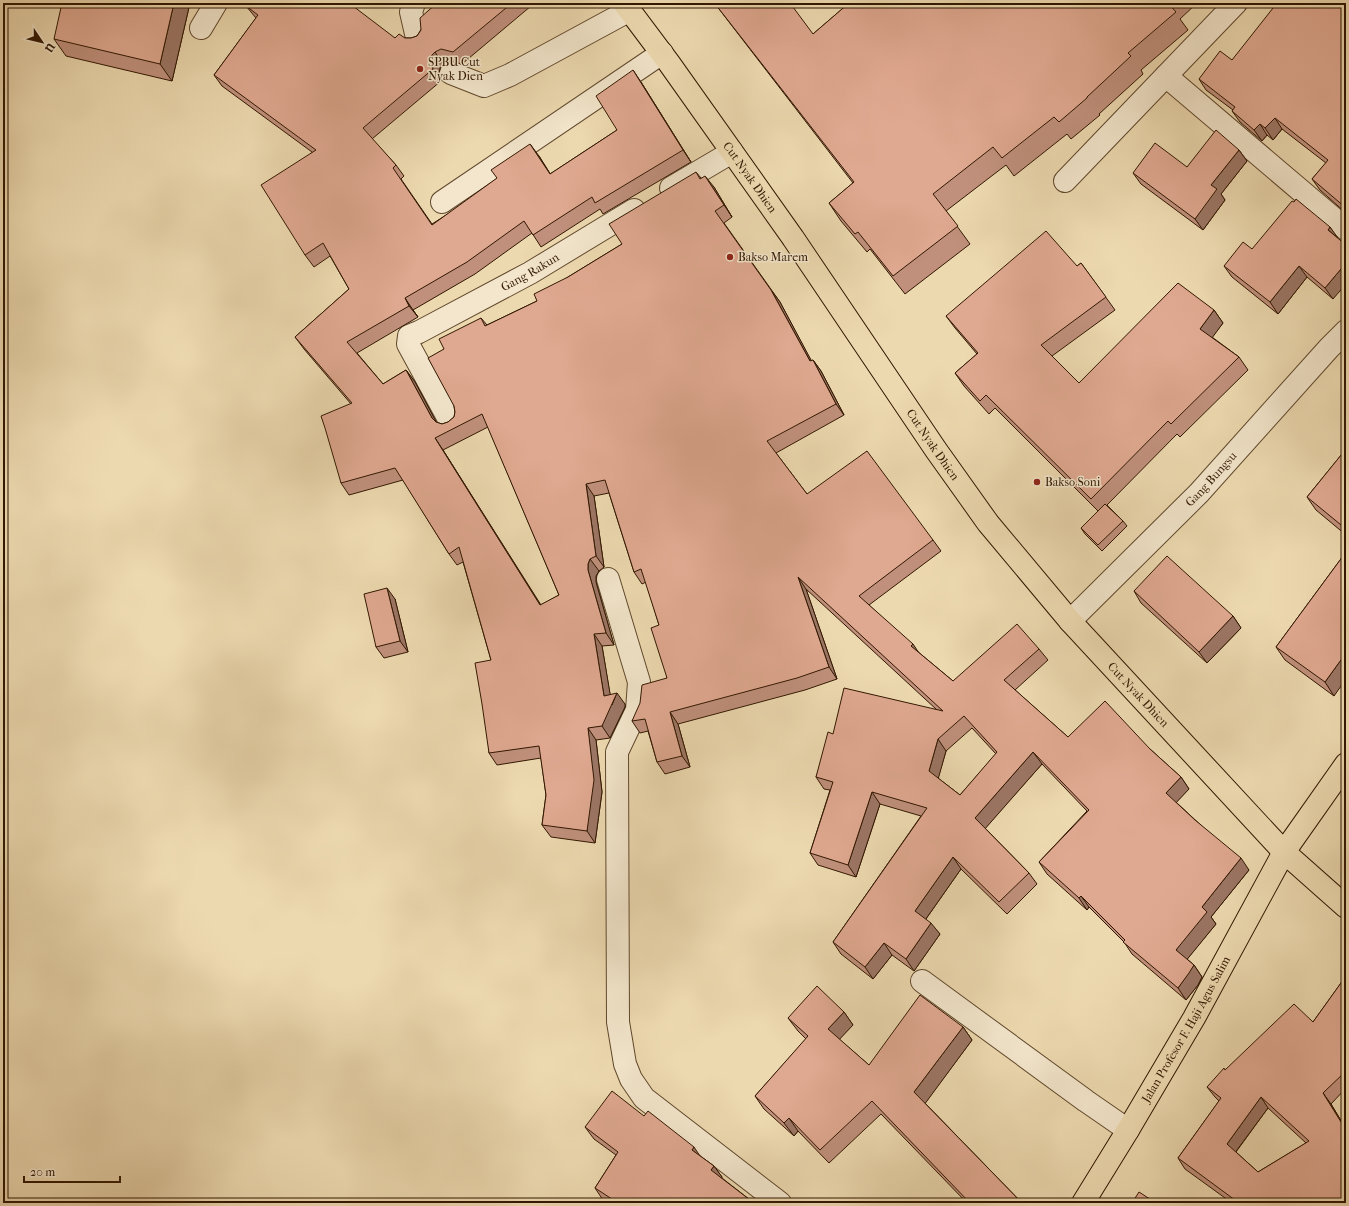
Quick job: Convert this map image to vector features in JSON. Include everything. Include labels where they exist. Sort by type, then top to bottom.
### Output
[{"type":"main road","name":"Cut Nyak Dhien","points":[[627,7],[662,53],[793,238],[936,450],[988,523],[1070,621],[1284,852],[1346,907]]},
{"type":"main road","name":"Jalan Profesor F. Haji Agus Salim","points":[[1084,1203],[1194,1018],[1284,852],[1346,764]]},
{"type":"street","points":[[201,28],[216,3]]},
{"type":"street","points":[[414,3],[411,12],[417,38]]},
{"type":"street","points":[[1065,181],[1235,3]]},
{"type":"street","points":[[451,73],[484,86],[510,75],[627,7]]},
{"type":"street","points":[[442,202],[662,53]]},
{"type":"street","points":[[1166,76],[1346,229]]},
{"type":"street","name":"Gang Rakun","points":[[451,423],[408,344],[409,336],[530,273],[732,152]]},
{"type":"street","name":"Gang Bungsu","points":[[1070,621],[1199,493],[1346,331]]},
{"type":"street","points":[[608,579],[639,682],[637,710],[617,752],[618,1022],[625,1064],[631,1079],[644,1098],[780,1203]]},
{"type":"street","points":[[922,981],[1128,1130]]},
{"type":"building","points":[[62,3],[174,3],[160,64],[54,39]]},
{"type":"building","points":[[248,3],[349,3],[395,38],[399,34],[405,38],[411,38],[417,36],[421,30],[420,18],[437,3],[512,3],[453,52],[441,49],[435,52],[431,56],[430,63],[433,69],[363,128],[396,165],[393,168],[432,225],[497,178],[491,170],[530,144],[550,174],[617,130],[596,96],[633,70],[683,150],[595,203],[592,197],[533,235],[524,221],[467,262],[405,298],[409,306],[347,342],[383,384],[406,370],[432,418],[436,422],[442,424],[448,422],[454,417],[454,406],[428,358],[444,349],[439,339],[481,318],[485,326],[537,301],[534,294],[568,277],[622,244],[609,224],[696,172],[700,179],[705,176],[724,205],[715,211],[771,290],[810,361],[813,360],[836,404],[767,441],[807,494],[867,451],[933,540],[859,596],[913,644],[911,646],[953,681],[1017,624],[1039,649],[1004,680],[1068,737],[1105,701],[1150,749],[1181,777],[1166,793],[1195,820],[1241,858],[1202,907],[1207,912],[1176,950],[1194,965],[1178,988],[1123,942],[1125,940],[1081,896],[1079,898],[1039,862],[1089,810],[1033,752],[975,818],[1029,873],[999,902],[953,857],[915,911],[931,923],[906,959],[884,943],[865,967],[833,942],[927,808],[872,792],[848,865],[810,853],[833,782],[816,777],[828,732],[833,734],[844,688],[943,711],[798,577],[829,667],[797,678],[670,712],[682,756],[657,762],[645,719],[632,721],[640,703],[642,685],[667,678],[651,628],[659,625],[641,569],[634,572],[605,480],[586,484],[596,556],[590,559],[588,570],[606,633],[594,634],[604,696],[617,693],[602,726],[588,728],[594,780],[587,831],[542,825],[546,795],[539,746],[489,753],[475,663],[491,660],[459,547],[449,554],[395,468],[341,483],[321,416],[352,403],[295,337],[349,289],[323,243],[305,255],[261,185],[316,150],[214,75],[258,15],[246,6]],"holes":[[[482,414],[559,595],[540,605],[435,438]],[[964,716],[997,752],[960,795],[929,771],[938,739]]]},
{"type":"building","points":[[719,3],[790,3],[813,34],[849,3],[1168,3],[1176,12],[1128,53],[1131,56],[1087,98],[1059,122],[1054,117],[1002,158],[993,147],[933,194],[958,226],[893,276],[858,232],[855,234],[829,203],[854,182],[716,5]]},
{"type":"building","points":[[1277,3],[1346,3],[1346,208],[1312,179],[1328,160],[1275,118],[1265,128],[1260,124],[1254,130],[1232,111],[1235,107],[1199,79],[1220,51],[1232,60]]},
{"type":"building","points":[[1216,130],[1239,150],[1211,185],[1217,189],[1195,219],[1133,173],[1155,143],[1187,167]]},
{"type":"building","points":[[1296,199],[1330,227],[1328,230],[1346,245],[1346,263],[1325,288],[1299,266],[1270,302],[1224,266],[1243,242],[1252,249],[1292,201],[1294,202]]},
{"type":"building","points":[[1046,231],[1077,266],[1081,263],[1106,297],[1041,345],[1079,383],[1178,283],[1214,310],[1200,329],[1239,357],[1171,424],[1168,421],[1091,499],[986,395],[980,401],[955,373],[978,353],[946,316]]},
{"type":"building","points":[[1346,449],[1346,529],[1307,497]]},
{"type":"building","points":[[1105,504],[1123,521],[1098,545],[1081,528]]},
{"type":"building","points":[[1346,552],[1346,653],[1325,682],[1276,647]]},
{"type":"building","points":[[1167,556],[1233,616],[1199,652],[1134,591]]},
{"type":"building","points":[[387,588],[400,641],[376,647],[364,594]]},
{"type":"building","points":[[1346,976],[1346,1071],[1323,1093],[1346,1130],[1346,1203],[1239,1203],[1178,1158],[1221,1098],[1207,1087],[1224,1068],[1225,1070],[1294,1004],[1313,1022]],"holes":[[[1261,1097],[1309,1141],[1258,1172],[1227,1144]]]},
{"type":"building","points":[[817,986],[844,1012],[828,1029],[869,1065],[920,995],[963,1027],[914,1092],[1022,1203],[970,1203],[872,1101],[820,1150],[789,1118],[784,1123],[755,1096],[808,1036],[788,1018]]},
{"type":"building","points":[[612,1091],[644,1116],[648,1111],[694,1147],[692,1150],[714,1166],[711,1170],[754,1203],[618,1203],[595,1188],[618,1152],[585,1127]]},
{"type":"building","points":[[1139,1192],[1156,1203],[1132,1203]]},
{"type":"place","name":"SPBU Cut Nyak Dien","points":[[420,69]]},
{"type":"place","name":"Bakso Marem","points":[[730,257]]},
{"type":"place","name":"Bakso Soni","points":[[1037,482]]}]
